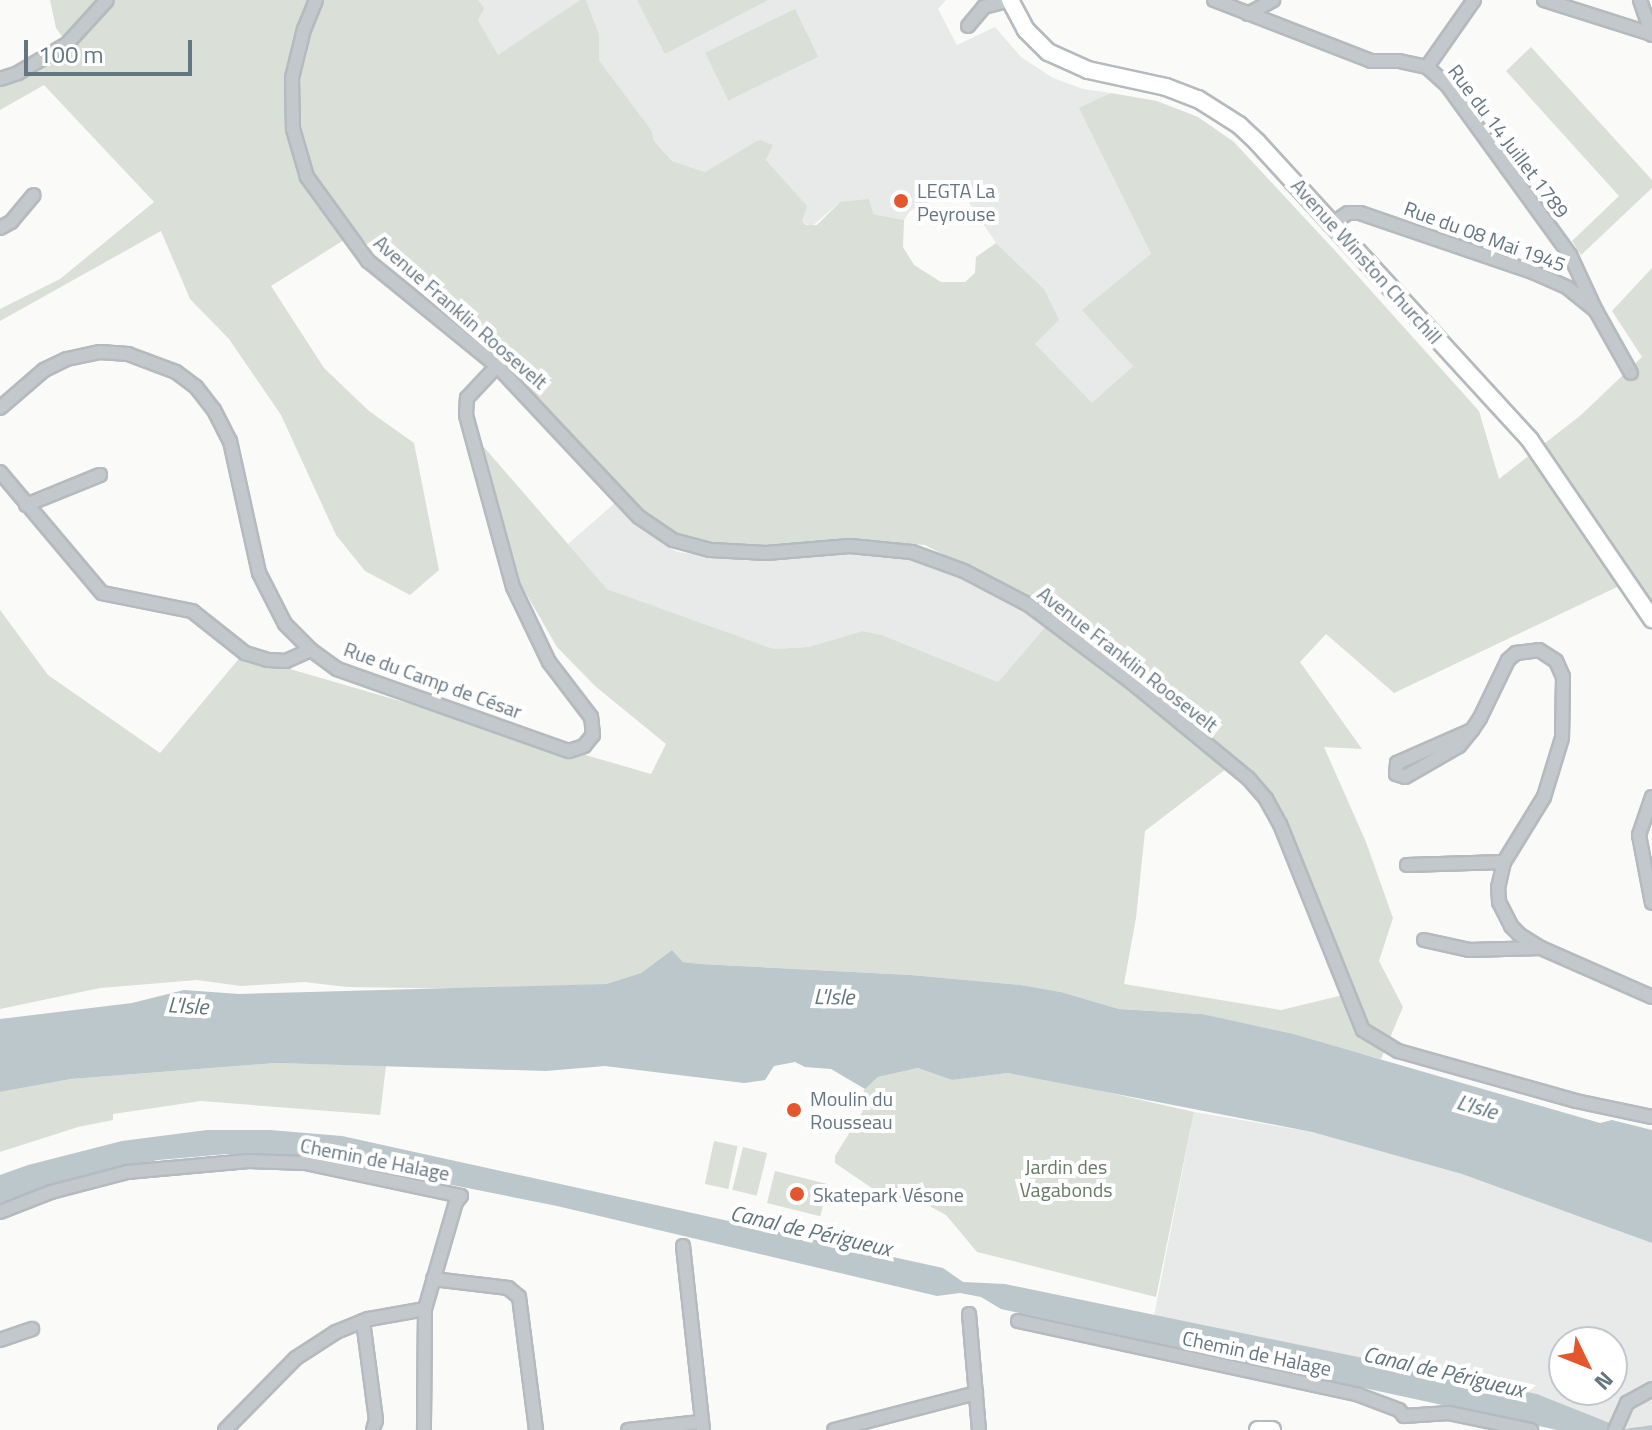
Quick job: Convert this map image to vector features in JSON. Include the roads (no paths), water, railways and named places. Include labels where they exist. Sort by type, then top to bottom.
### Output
[{"type":"main road","name":"Avenue Winston Churchill","points":[[1010,0],[1026,30],[1048,52],[1065,62],[1166,87],[1220,111],[1257,142],[1530,440],[1652,619]]},
{"type":"main road","points":[[1258,1430],[1272,1430]]},
{"type":"street","points":[[0,79],[18,73],[67,44],[107,0]]},
{"type":"street","name":"Avenue Franklin Roosevelt","points":[[316,0],[304,29],[292,78],[293,129],[307,177],[368,261],[497,366],[639,517],[673,540],[711,550],[766,553],[850,546],[912,552],[964,571],[1029,605],[1180,722],[1248,778],[1266,799],[1280,824],[1363,1030],[1398,1051],[1576,1101],[1652,1117]]},
{"type":"street","points":[[968,26],[980,9],[1010,0]]},
{"type":"street","name":"Rue du 14 Juillet 1789","points":[[1214,0],[1371,61],[1399,61],[1427,67],[1447,85],[1570,255],[1596,311]]},
{"type":"street","points":[[1248,14],[1273,0]]},
{"type":"street","points":[[1427,67],[1474,0]]},
{"type":"street","points":[[1544,0],[1652,34]]},
{"type":"street","points":[[1640,0],[1652,34]]},
{"type":"street","points":[[0,228],[11,222],[34,195]]},
{"type":"street","name":"Rue du 08 Mai 1945","points":[[1333,223],[1348,213],[1360,213],[1535,273],[1568,288],[1596,311],[1631,373]]},
{"type":"street","name":"Rue du Camp de César","points":[[0,408],[44,370],[67,359],[100,352],[128,354],[155,362],[196,387],[214,410],[230,441],[259,573],[285,624],[311,650],[337,669],[569,751],[584,746],[593,735],[591,717],[549,662],[513,587],[466,415],[467,398],[497,366]]},
{"type":"street","points":[[0,472],[102,593],[192,611],[245,653],[268,660],[286,661],[311,650]]},
{"type":"street","points":[[26,505],[100,475]]},
{"type":"street","points":[[1472,730],[1397,763],[1396,774],[1405,777],[1436,762],[1459,746],[1472,730],[1508,660],[1525,649],[1539,650],[1556,661],[1563,677],[1562,738],[1544,797],[1504,862],[1498,887],[1505,916],[1520,935],[1541,948],[1652,997]]},
{"type":"street","points":[[1652,797],[1639,835],[1652,903]]},
{"type":"street","points":[[1407,865],[1504,862]]},
{"type":"street","points":[[1424,940],[1469,950],[1541,948]]},
{"type":"street","name":"Chemin de Halage","points":[[0,1212],[51,1192],[127,1172],[203,1162],[305,1163],[461,1196],[456,1202],[433,1279]]},
{"type":"street","points":[[628,1430],[702,1426],[683,1246]]},
{"type":"street","points":[[424,1430],[425,1309],[433,1279],[508,1288],[519,1297],[536,1430]]},
{"type":"street","points":[[225,1430],[296,1358],[342,1328],[425,1309]]},
{"type":"street","points":[[969,1314],[979,1430]]},
{"type":"street","points":[[363,1321],[376,1420],[373,1430]]},
{"type":"street","name":"Chemin de Halage","points":[[1018,1321],[1359,1395],[1399,1410],[1404,1416]]},
{"type":"street","points":[[0,1340],[32,1329]]},
{"type":"street","points":[[1616,1426],[1627,1403],[1652,1389]]},
{"type":"street","points":[[834,1430],[976,1393]]},
{"type":"street","points":[[1398,1430],[1404,1416],[1449,1413],[1494,1426],[1531,1430]]},
{"type":"water","name":"L'Isle","points":[[672,950],[683,962],[911,975],[1021,985],[1061,992],[1119,1009],[1202,1014],[1293,1034],[1600,1123],[1612,1120],[1652,1130],[1652,1243],[1462,1174],[1312,1132],[1008,1073],[952,1080],[918,1068],[878,1077],[865,1089],[831,1069],[805,1067],[795,1062],[774,1066],[765,1080],[744,1083],[605,1066],[546,1071],[276,1063],[71,1079],[0,1092],[0,1019],[132,1003],[184,990],[239,994],[606,984],[641,973]]},
{"type":"water","points":[[207,1130],[270,1130],[342,1136],[943,1268],[963,1282],[1005,1284],[1537,1394],[1548,1398],[1548,1406],[1567,1406],[1625,1429],[1652,1425],[1652,1430],[1557,1430],[1001,1309],[981,1297],[960,1293],[937,1296],[557,1206],[317,1158],[227,1154],[158,1160],[81,1176],[0,1203],[0,1175],[122,1141]]},
{"type":"place","name":"LEGTA La Peyrouse","points":[[901,201]]},
{"type":"place","name":"Moulin du Rousseau","points":[[794,1110]]},
{"type":"place","name":"Skatepark Vésone","points":[[797,1194]]},
{"type":"park label","name":"Jardin des Vagabonds","points":[[1066,1178]]},
{"type":"water label","name":"Canal de Périgueux","points":[[811,1231]]},
{"type":"water label","name":"Canal de Périgueux","points":[[1444,1372]]}]
